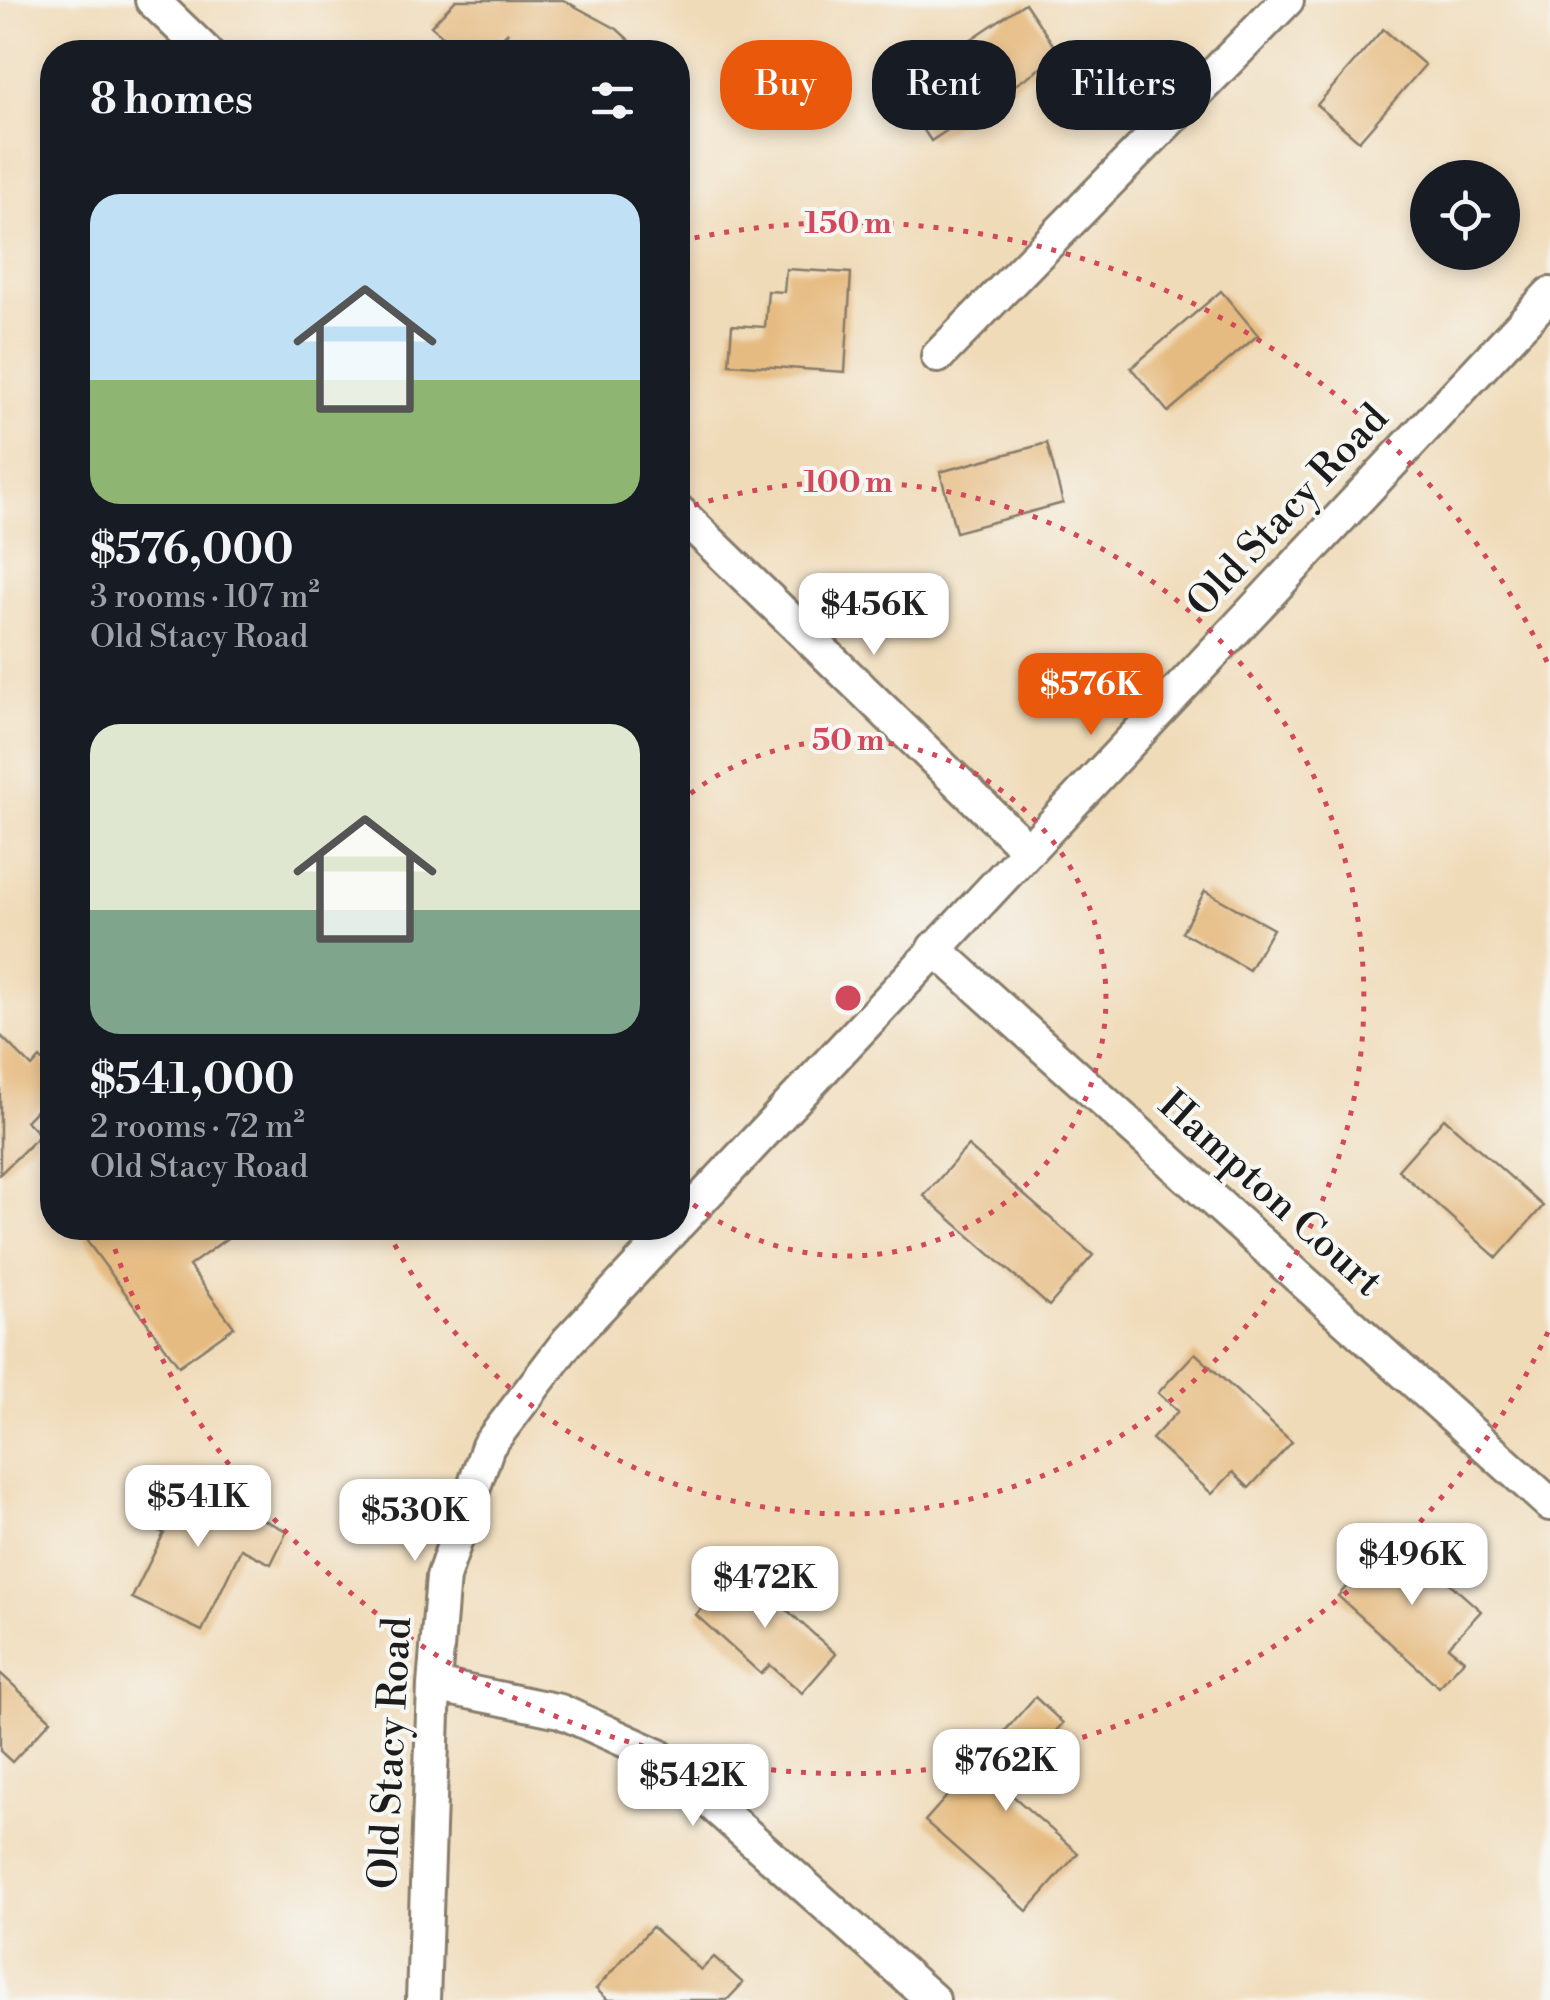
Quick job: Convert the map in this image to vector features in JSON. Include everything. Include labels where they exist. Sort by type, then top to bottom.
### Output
[{"type":"street","points":[[152,0],[194,40]]},
{"type":"street","points":[[938,356],[1287,0]]},
{"type":"street","name":"Old Stacy Road","points":[[690,1211],[1550,294]]},
{"type":"street","points":[[690,523],[1028,850]]},
{"type":"street","name":"Hampton Court","points":[[934,948],[1550,1504]]},
{"type":"street","name":"Old Stacy Road","points":[[423,2000],[434,1686],[443,1577],[488,1446],[568,1341],[663,1240]]},
{"type":"street","points":[[434,1686],[560,1711],[657,1755],[933,2000]]},
{"type":"building","points":[[456,0],[563,0],[617,29],[629,40],[504,40],[508,32],[500,40],[444,40],[431,26]]},
{"type":"building","points":[[1025,3],[1050,40],[1036,40],[1036,71],[1016,84],[1016,40],[970,40]]},
{"type":"building","points":[[1383,29],[1425,65],[1359,141],[1317,105]]},
{"type":"building","points":[[924,130],[948,130],[931,141]]},
{"type":"building","points":[[786,269],[851,273],[845,372],[729,364],[732,325],[765,327],[768,291],[784,292]]},
{"type":"building","points":[[1221,291],[1258,335],[1168,412],[1131,368]]},
{"type":"building","points":[[1047,443],[1063,503],[956,532],[940,472]]},
{"type":"building","points":[[1205,891],[1273,929],[1249,970],[1182,932]]},
{"type":"building","points":[[0,1035],[32,1067],[40,1058],[40,1106],[26,1121],[40,1135],[0,1174]]},
{"type":"building","points":[[1444,1118],[1543,1206],[1497,1258],[1398,1170]]},
{"type":"building","points":[[968,1146],[1093,1255],[1049,1306],[924,1196]]},
{"type":"building","points":[[86,1240],[225,1240],[189,1266],[234,1327],[179,1366]]},
{"type":"building","points":[[1195,1353],[1292,1442],[1249,1488],[1233,1472],[1212,1494],[1152,1439],[1178,1411],[1158,1393]]},
{"type":"building","points":[[166,1473],[287,1531],[271,1564],[241,1549],[202,1631],[132,1598],[164,1533],[142,1523]]},
{"type":"building","points":[[1394,1534],[1481,1611],[1448,1647],[1464,1660],[1439,1687],[1338,1596]]},
{"type":"building","points":[[739,1567],[836,1654],[802,1693],[770,1665],[761,1674],[696,1615]]},
{"type":"building","points":[[0,1673],[51,1720],[12,1762],[0,1751]]},
{"type":"building","points":[[1035,1697],[1063,1723],[1004,1788],[1078,1853],[1027,1911],[925,1821]]},
{"type":"building","points":[[652,1927],[701,1970],[714,1957],[743,1983],[727,2000],[608,2000],[596,1989]]}]
